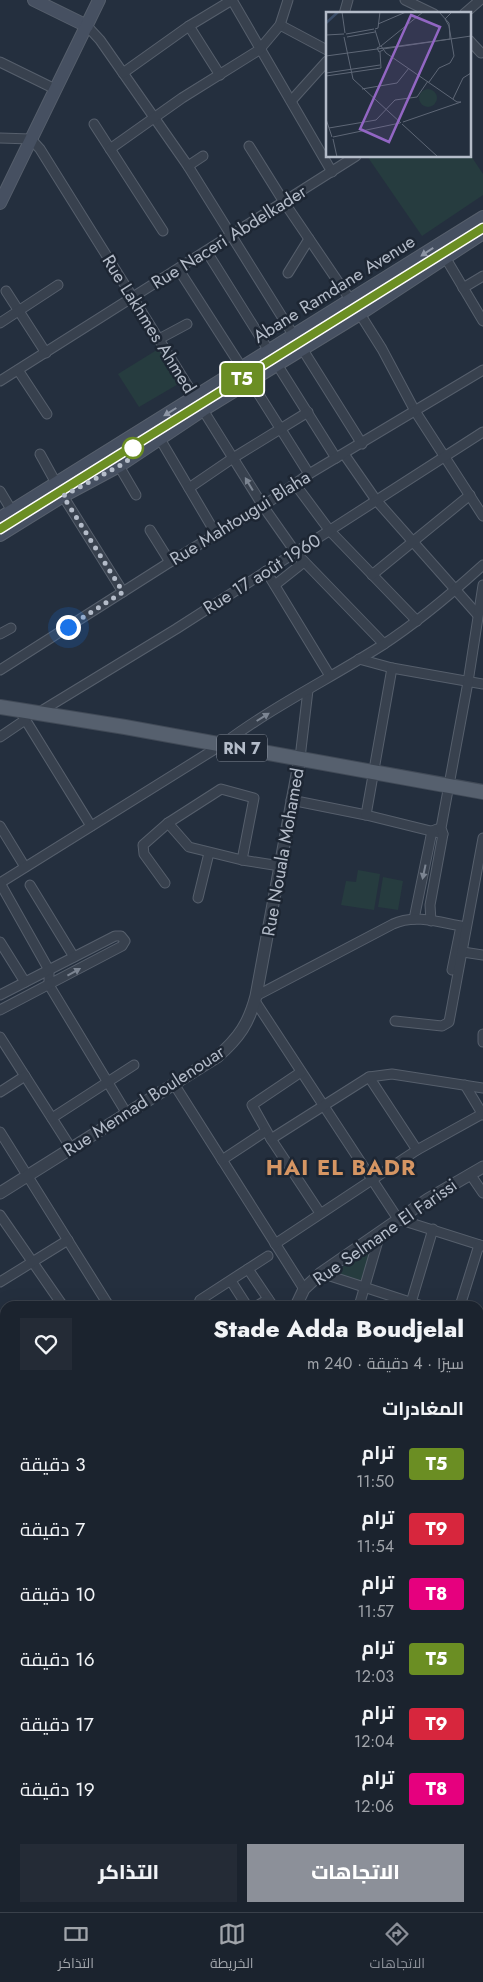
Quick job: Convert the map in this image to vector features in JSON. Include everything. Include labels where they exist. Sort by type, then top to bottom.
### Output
[{"type":"main road","points":[[34,0],[87,26]]},
{"type":"main road","points":[[0,203],[99,0]]},
{"type":"main road","name":"Abane Ramdane Avenue","points":[[0,518],[483,217]]},
{"type":"main road","name":"Abane Ramdane Avenue","points":[[0,535],[63,496],[119,466],[203,410],[278,366],[360,314],[483,233]]},
{"type":"main road","name":"RN 7","points":[[0,707],[22,716],[38,713],[125,727],[483,792]]},
{"type":"street","points":[[123,73],[189,26],[232,0],[259,50],[332,172]]},
{"type":"street","points":[[110,149],[182,98],[259,50],[280,25],[288,0]]},
{"type":"street","points":[[405,0],[430,12]]},
{"type":"street","points":[[466,12],[480,0]]},
{"type":"street","points":[[280,25],[326,49]]},
{"type":"street","points":[[87,26],[96,34],[188,166],[294,336]]},
{"type":"street","points":[[189,26],[220,75]]},
{"type":"street","points":[[470,41],[481,53]]},
{"type":"street","points":[[291,101],[326,61]]},
{"type":"street","points":[[0,62],[55,89]]},
{"type":"street","points":[[94,124],[163,231]]},
{"type":"street","points":[[0,138],[31,140]]},
{"type":"street","name":"Rue Lakhmes Ahmed","points":[[31,140],[48,162],[263,506],[296,553],[384,644]]},
{"type":"street","points":[[249,146],[284,202],[352,300],[382,349],[415,411],[483,516]]},
{"type":"street","points":[[188,166],[203,156]]},
{"type":"street","name":"Rue Naceri Abdelkader","points":[[0,381],[179,270],[353,158]]},
{"type":"street","points":[[288,273],[309,239]]},
{"type":"street","points":[[207,252],[269,351]]},
{"type":"street","points":[[445,257],[483,321]]},
{"type":"street","points":[[179,270],[242,368]]},
{"type":"street","points":[[463,288],[483,276]]},
{"type":"street","points":[[0,323],[58,285]]},
{"type":"street","points":[[6,292],[46,353]]},
{"type":"street","points":[[159,339],[187,324]]},
{"type":"street","points":[[303,350],[362,444]]},
{"type":"street","points":[[278,366],[340,456],[376,500],[477,614]]},
{"type":"street","points":[[18,370],[47,414]]},
{"type":"street","name":"Rue Mahtougui Blaha","points":[[0,670],[170,562],[263,506],[309,474],[483,370]]},
{"type":"street","points":[[251,382],[309,474]]},
{"type":"street","points":[[189,488],[233,458],[308,412]]},
{"type":"street","name":"Rue 17 août 1960","points":[[38,713],[296,553],[483,432]]},
{"type":"street","points":[[160,439],[216,534]]},
{"type":"street","points":[[40,454],[56,483]]},
{"type":"street","points":[[119,466],[136,495]]},
{"type":"street","points":[[295,484],[330,531],[417,621]]},
{"type":"street","points":[[0,491],[12,510]]},
{"type":"street","points":[[372,574],[470,495]]},
{"type":"street","points":[[63,496],[123,592]]},
{"type":"street","points":[[150,530],[170,562]]},
{"type":"street","points":[[275,585],[304,562]]},
{"type":"street","points":[[127,1114],[49,985],[49,970],[0,883],[223,744],[247,726],[384,644],[417,621],[483,565]]},
{"type":"street","points":[[266,571],[330,676]]},
{"type":"street","points":[[431,921],[430,905],[439,831],[468,682],[483,584],[466,580]]},
{"type":"street","points":[[0,634],[12,628]]},
{"type":"street","points":[[359,659],[392,668],[483,684]]},
{"type":"street","points":[[366,815],[392,668]]},
{"type":"street","name":"Rue Nouala Mohamed","points":[[252,1014],[300,758],[308,690]]},
{"type":"street","points":[[0,737],[22,716],[91,826]]},
{"type":"street","points":[[165,883],[144,854],[143,845],[168,823],[221,789],[253,797],[254,801],[242,860]]},
{"type":"street","points":[[292,800],[439,831]]},
{"type":"street","points":[[168,823],[186,846],[209,853],[280,866]]},
{"type":"street","points":[[0,826],[25,867]]},
{"type":"street","points":[[415,916],[439,831]]},
{"type":"street","points":[[395,1021],[442,1026],[448,1024],[483,838]]},
{"type":"street","points":[[198,898],[209,853]]},
{"type":"street","points":[[30,885],[74,957]]},
{"type":"street","points":[[430,905],[415,916],[393,924],[256,998],[323,1107],[398,1219],[481,1246],[462,1301]]},
{"type":"street","points":[[415,916],[461,926],[452,970]]},
{"type":"street","points":[[0,995],[115,936],[121,936],[125,942],[122,946],[0,1010]]},
{"type":"street","points":[[0,942],[25,982]]},
{"type":"street","points":[[463,952],[483,955]]},
{"type":"street","name":"Rue Mennad Boulenouar","points":[[0,1193],[217,1057],[230,1046],[252,1014]]},
{"type":"street","points":[[483,1034],[483,1042]]},
{"type":"street","points":[[0,1037],[71,1148]]},
{"type":"street","points":[[52,1118],[134,1065]]},
{"type":"street","points":[[301,1072],[254,1103],[252,1107],[320,1213]]},
{"type":"street","points":[[271,1139],[369,1077],[392,1074],[483,1088]]},
{"type":"street","points":[[0,1092],[25,1076]]},
{"type":"street","points":[[369,1077],[417,1150]]},
{"type":"street","points":[[174,1084],[304,1289]]},
{"type":"street","points":[[275,1244],[417,1150],[483,1114],[465,1085]]},
{"type":"street","points":[[222,1160],[266,1131]]},
{"type":"street","points":[[0,1132],[26,1177],[106,1301]]},
{"type":"street","name":"Rue Selmane El Farissi","points":[[298,1301],[304,1289],[321,1273],[380,1234],[398,1219],[483,1167]]},
{"type":"street","points":[[470,1174],[483,1193]]},
{"type":"street","points":[[0,1215],[60,1301]]},
{"type":"street","points":[[411,1301],[433,1229]]},
{"type":"street","points":[[361,1301],[380,1234]]},
{"type":"street","points":[[0,1282],[68,1240]]},
{"type":"street","points":[[200,1301],[268,1256]]},
{"type":"street","points":[[248,1270],[270,1301]]},
{"type":"street","points":[[321,1273],[402,1301]]},
{"type":"street","points":[[231,1281],[244,1301]]},
{"type":"green space","points":[[470,154],[483,174],[483,195],[422,236],[368,158],[470,158]]},
{"type":"green space","points":[[160,348],[180,383],[139,407],[118,374]]},
{"type":"green space","points":[[358,870],[380,874],[374,910],[341,905],[346,881],[356,882]]},
{"type":"green space","points":[[383,877],[403,881],[398,910],[378,907]]},
{"type":"green space","points":[[372,1247],[361,1281],[335,1272]]},
{"type":"tram line","points":[[0,525],[483,224]]},
{"type":"tram line","name":"T5","points":[[0,529],[133,448],[483,228]]},
{"type":"district","name":"HAI EL BADR","points":[[341,1167]]},
{"type":"route","points":[[68,627],[123,592],[63,496],[133,457],[133,448]]}]
